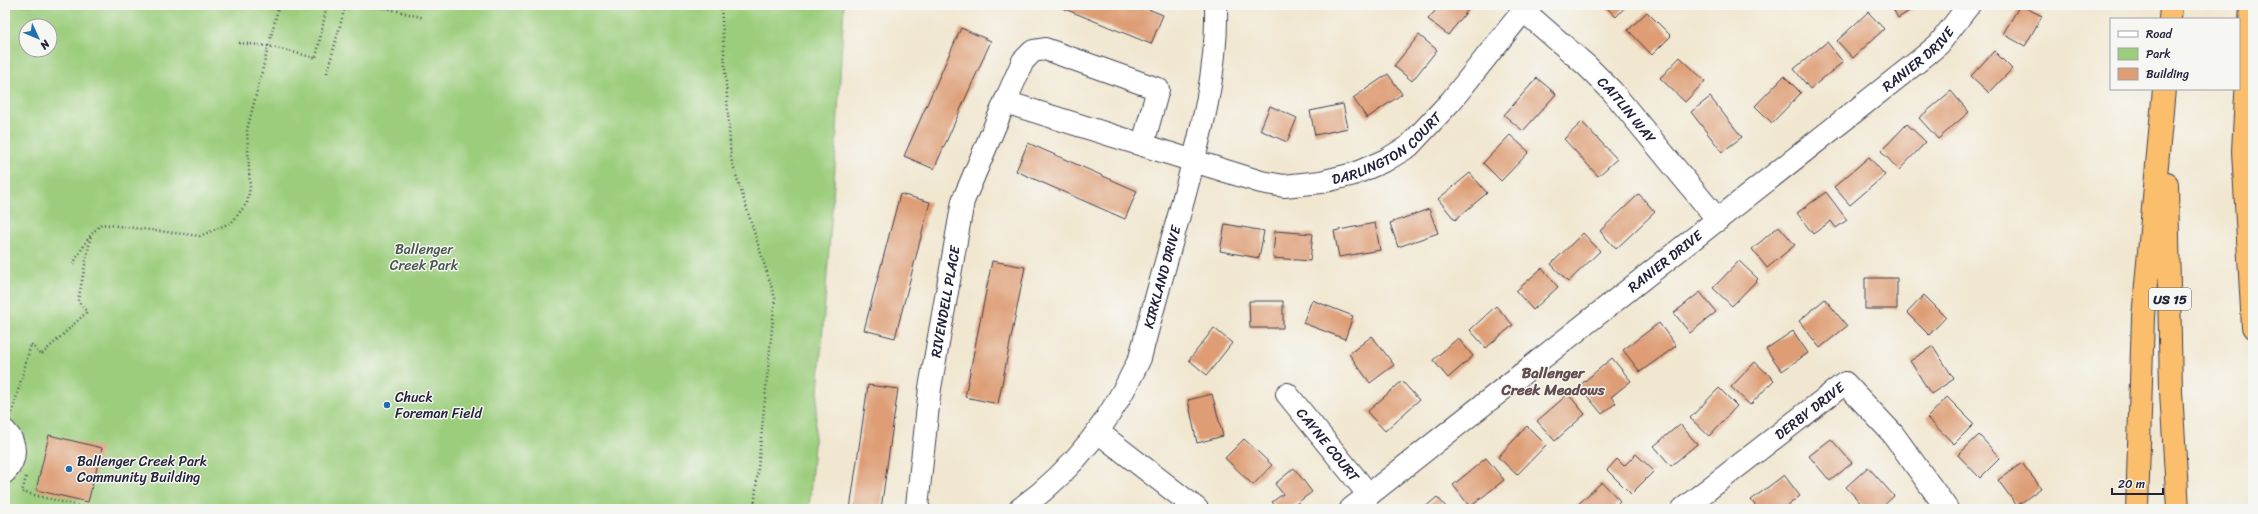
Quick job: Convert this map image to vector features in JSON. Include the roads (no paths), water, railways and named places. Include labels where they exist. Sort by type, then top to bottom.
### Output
[{"type":"highway","points":[[2170,18],[2171,5]]},
{"type":"highway","points":[[2251,5],[2243,151],[2253,327]]},
{"type":"highway","points":[[2137,509],[2143,316],[2165,90]]},
{"type":"highway","name":"US 15","points":[[2165,90],[2171,391],[2178,509]]},
{"type":"highway","points":[[2243,151],[2253,228]]},
{"type":"street","name":"KIRKLAND DRIVE","points":[[1020,509],[1048,489],[1077,460],[1098,432],[1126,388],[1140,358],[1194,162],[1212,81],[1217,32],[1216,5]]},
{"type":"street","name":"RANIER DRIVE","points":[[1351,509],[1939,44],[1969,5]]},
{"type":"street","name":"DARLINGTON COURT","points":[[1194,162],[1261,182],[1284,186],[1321,182],[1354,174],[1386,160],[1409,146],[1431,124],[1526,8]]},
{"type":"street","name":"CAITLIN WAY","points":[[1526,8],[1612,91],[1718,220]]},
{"type":"street","name":"RIVENDELL PLACE","points":[[919,509],[917,506],[930,388],[963,201],[1023,61],[1033,51],[1045,49],[1158,89],[1143,144]]},
{"type":"street","points":[[1005,102],[1143,144],[1194,162]]},
{"type":"street","name":"DERBY DRIVE","points":[[1683,509],[1846,383],[1893,434],[1947,509]]},
{"type":"street","name":"CAYNE COURT","points":[[1287,394],[1369,495]]},
{"type":"street","points":[[5,472],[12,464],[14,451],[8,426]]},
{"type":"street","points":[[1098,432],[1197,509]]},
{"type":"place","name":"Chuck Foreman Field","points":[[387,405]]},
{"type":"place","name":"Ballenger Creek Park Community Building","points":[[69,469]]},
{"type":"district","name":"Ballenger Creek Meadows","points":[[1553,382]]},
{"type":"park label","name":"Ballenger Creek Park","points":[[424,258]]}]
